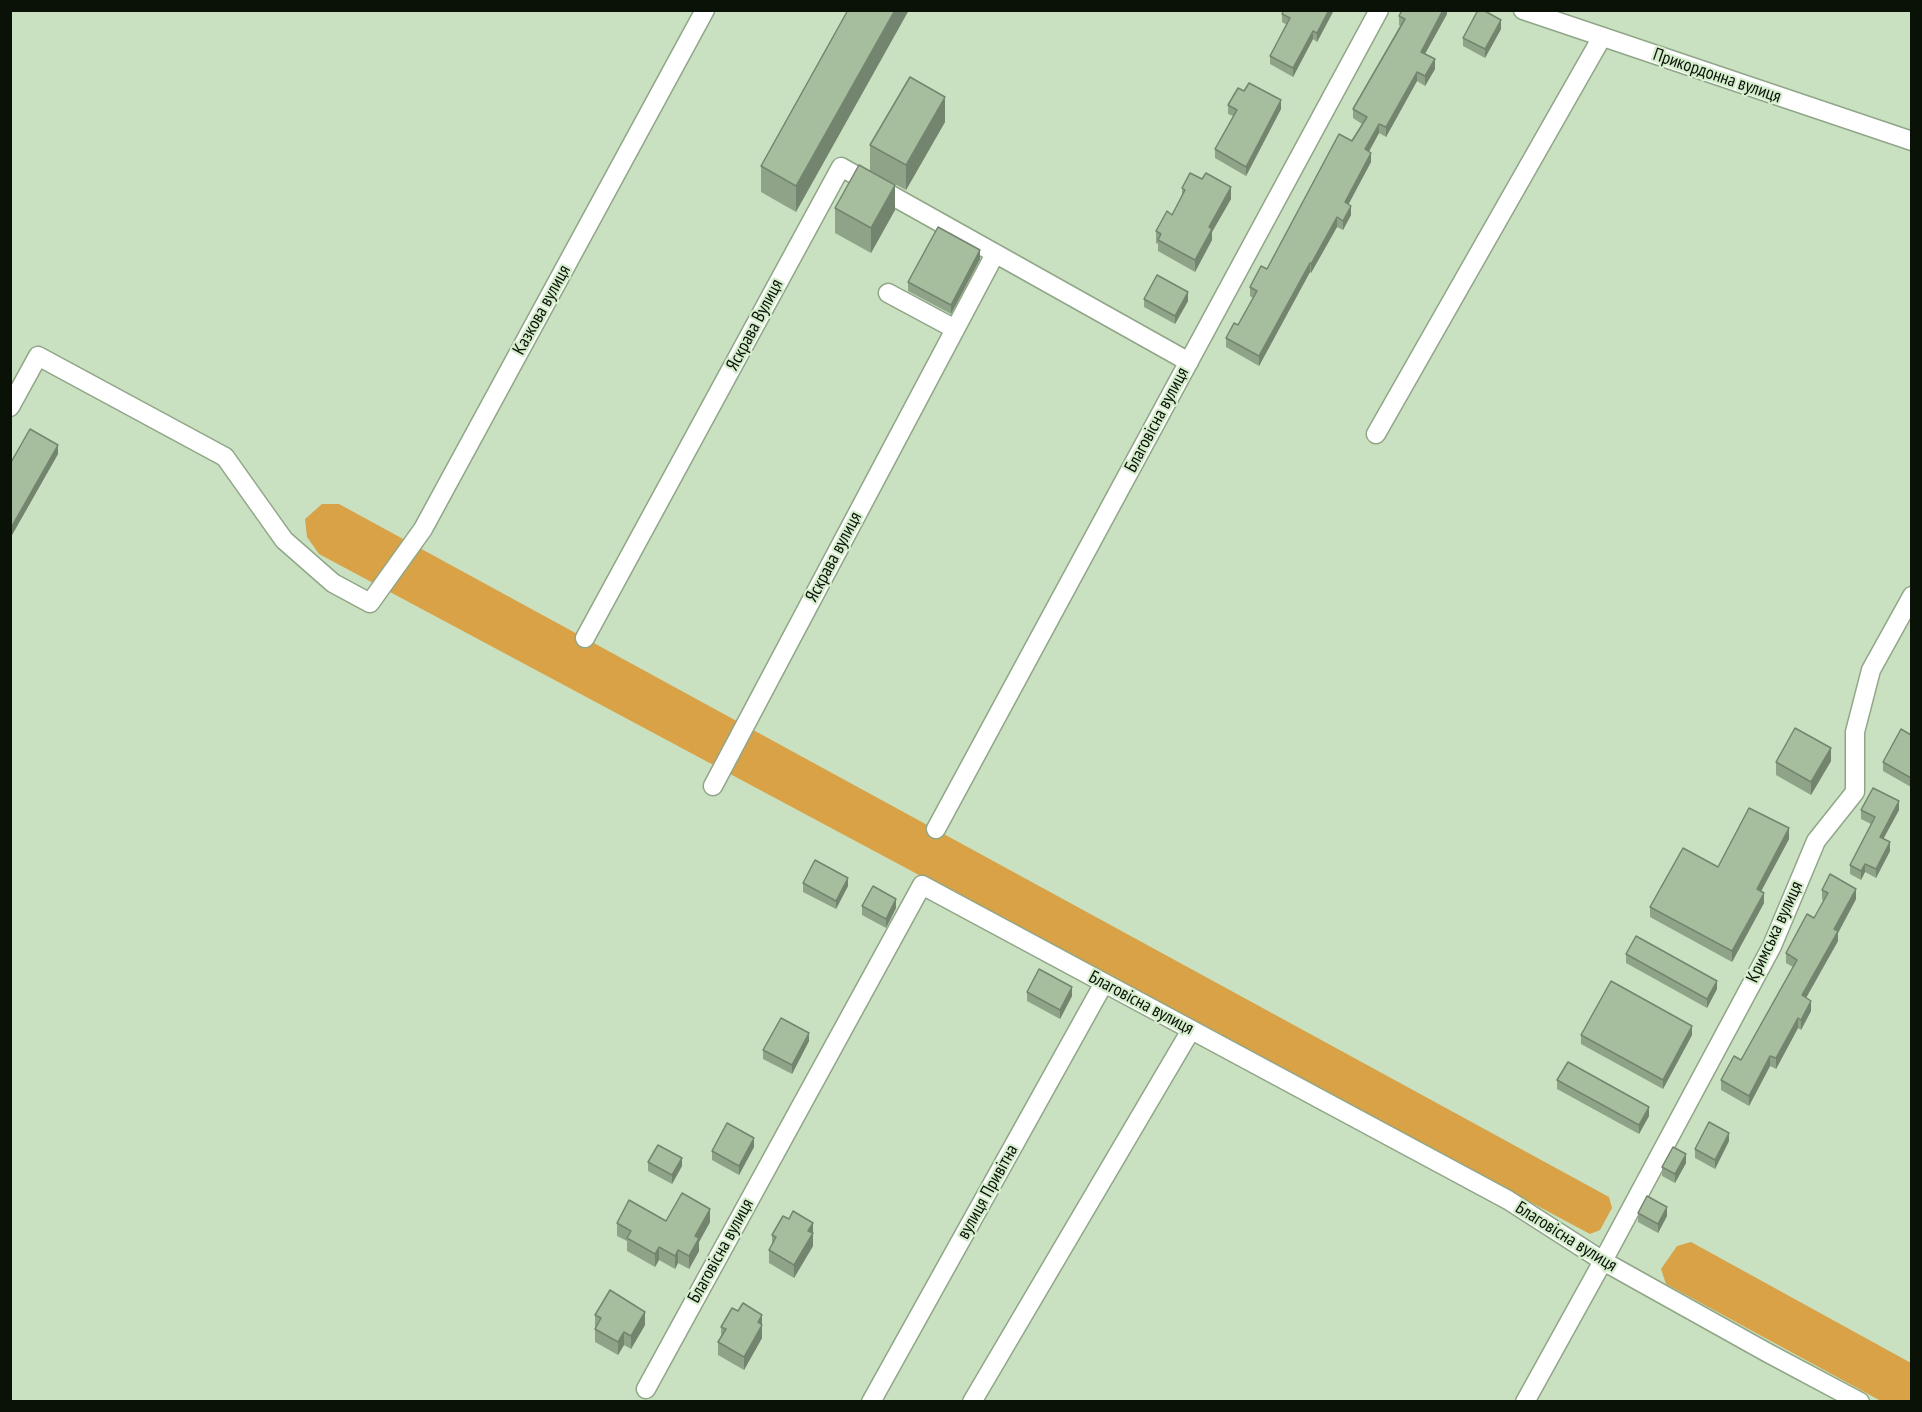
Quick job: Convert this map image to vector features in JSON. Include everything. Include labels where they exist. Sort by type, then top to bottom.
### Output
[{"type":"street","name":"Казкова вулиця","points":[[10,407],[38,356],[225,457],[284,540],[333,583],[369,603],[423,529],[705,10]]},
{"type":"street","name":"Благовісна вулиця","points":[[936,829],[1379,10]]},
{"type":"street","name":"Прикордонна вулиця","points":[[1522,10],[1911,141]]},
{"type":"street","points":[[1376,434],[1602,37]]},
{"type":"street","name":"Яскрава Вулиця","points":[[585,638],[841,167],[995,254]]},
{"type":"street","points":[[995,254],[1189,362]]},
{"type":"street","name":"Яскрава вулиця","points":[[713,786],[995,254]]},
{"type":"street","points":[[888,293],[955,329]]},
{"type":"street","name":"Кримська вулиця","points":[[1525,1401],[1772,946],[1816,842],[1855,792],[1855,732],[1871,670],[1911,596]]},
{"type":"street","name":"Благовісна вулиця","points":[[646,1389],[922,885],[1508,1200],[1603,1261],[1768,1353],[1860,1401]]},
{"type":"street","name":"вулиця Привітна","points":[[871,1401],[1104,983]]},
{"type":"street","points":[[972,1401],[1191,1030]]},
{"type":"shaded area","points":[[322,504],[339,504],[1609,1197],[1612,1208],[1600,1230],[1590,1234],[319,554],[307,537],[305,519]]},
{"type":"shaded area","points":[[1691,1242],[1911,1363],[1911,1401],[1881,1401],[1666,1284],[1661,1269],[1677,1246]]},
{"type":"building","points":[[848,10],[895,10],[796,186],[761,166]]},
{"type":"building","points":[[1284,10],[1329,10],[1317,33],[1313,31],[1293,68],[1270,56],[1290,18],[1282,14]]},
{"type":"building","points":[[1402,10],[1443,10],[1421,52],[1435,59],[1425,76],[1417,72],[1386,127],[1379,124],[1365,149],[1371,153],[1345,202],[1351,206],[1343,221],[1337,217],[1259,356],[1226,338],[1234,323],[1238,325],[1257,291],[1250,287],[1261,266],[1267,269],[1339,134],[1352,141],[1367,117],[1353,109],[1405,19],[1399,16]]},
{"type":"building","points":[[1478,10],[1483,10],[1501,20],[1485,49],[1463,38]]},
{"type":"building","points":[[910,77],[945,97],[906,165],[870,145]]},
{"type":"building","points":[[1249,83],[1281,100],[1246,167],[1215,149],[1237,110],[1228,105],[1238,88],[1244,91]]},
{"type":"building","points":[[859,165],[895,185],[871,228],[835,208]]},
{"type":"building","points":[[1190,173],[1202,179],[1206,173],[1231,187],[1209,227],[1212,229],[1195,260],[1158,240],[1161,234],[1156,231],[1167,211],[1172,215],[1185,190],[1182,188]]},
{"type":"building","points":[[938,227],[980,250],[951,305],[908,282]]},
{"type":"building","points":[[1157,275],[1188,292],[1175,316],[1144,299]]},
{"type":"building","points":[[30,429],[58,445],[12,526],[10,525],[10,464]]},
{"type":"building","points":[[1795,728],[1831,748],[1811,782],[1776,762]]},
{"type":"building","points":[[1901,729],[1911,735],[1911,778],[1883,762]]},
{"type":"building","points":[[1873,788],[1899,801],[1880,837],[1890,842],[1876,869],[1865,864],[1861,871],[1850,865],[1875,817],[1861,810]]},
{"type":"building","points":[[1749,808],[1789,828],[1757,889],[1764,893],[1732,951],[1650,907],[1683,848],[1718,867]]},
{"type":"building","points":[[815,860],[848,878],[836,901],[803,883]]},
{"type":"building","points":[[1830,874],[1856,889],[1834,929],[1838,931],[1802,995],[1811,1001],[1801,1020],[1798,1018],[1776,1058],[1770,1056],[1749,1096],[1721,1080],[1734,1056],[1741,1060],[1797,960],[1786,953],[1807,914],[1814,918],[1828,893],[1822,890]]},
{"type":"building","points":[[873,886],[896,899],[886,919],[862,906]]},
{"type":"building","points":[[1636,936],[1717,981],[1707,999],[1626,954]]},
{"type":"building","points":[[1039,969],[1072,987],[1060,1010],[1027,992]]},
{"type":"building","points":[[1611,981],[1692,1026],[1663,1080],[1581,1035]]},
{"type":"building","points":[[781,1018],[809,1033],[792,1065],[763,1050]]},
{"type":"building","points":[[1568,1062],[1649,1107],[1639,1125],[1557,1080]]},
{"type":"building","points":[[1709,1122],[1729,1133],[1715,1160],[1695,1149]]},
{"type":"building","points":[[727,1123],[754,1138],[739,1166],[712,1151]]},
{"type":"building","points":[[658,1145],[682,1158],[672,1175],[648,1162]]},
{"type":"building","points":[[1673,1147],[1686,1154],[1675,1174],[1662,1167]]},
{"type":"building","points":[[682,1193],[710,1209],[695,1236],[699,1238],[689,1256],[678,1250],[675,1256],[659,1247],[655,1254],[627,1238],[631,1231],[617,1223],[629,1200],[666,1221]]},
{"type":"building","points":[[1647,1196],[1667,1207],[1658,1224],[1638,1213]]},
{"type":"building","points":[[793,1211],[813,1223],[808,1231],[813,1233],[794,1265],[769,1250],[776,1237],[772,1235],[783,1216],[789,1219]]},
{"type":"building","points":[[610,1290],[645,1312],[631,1336],[624,1332],[618,1342],[595,1329],[601,1318],[595,1315]]},
{"type":"building","points":[[743,1303],[762,1315],[758,1322],[762,1325],[744,1357],[718,1342],[726,1329],[721,1327],[732,1308],[738,1311]]}]
